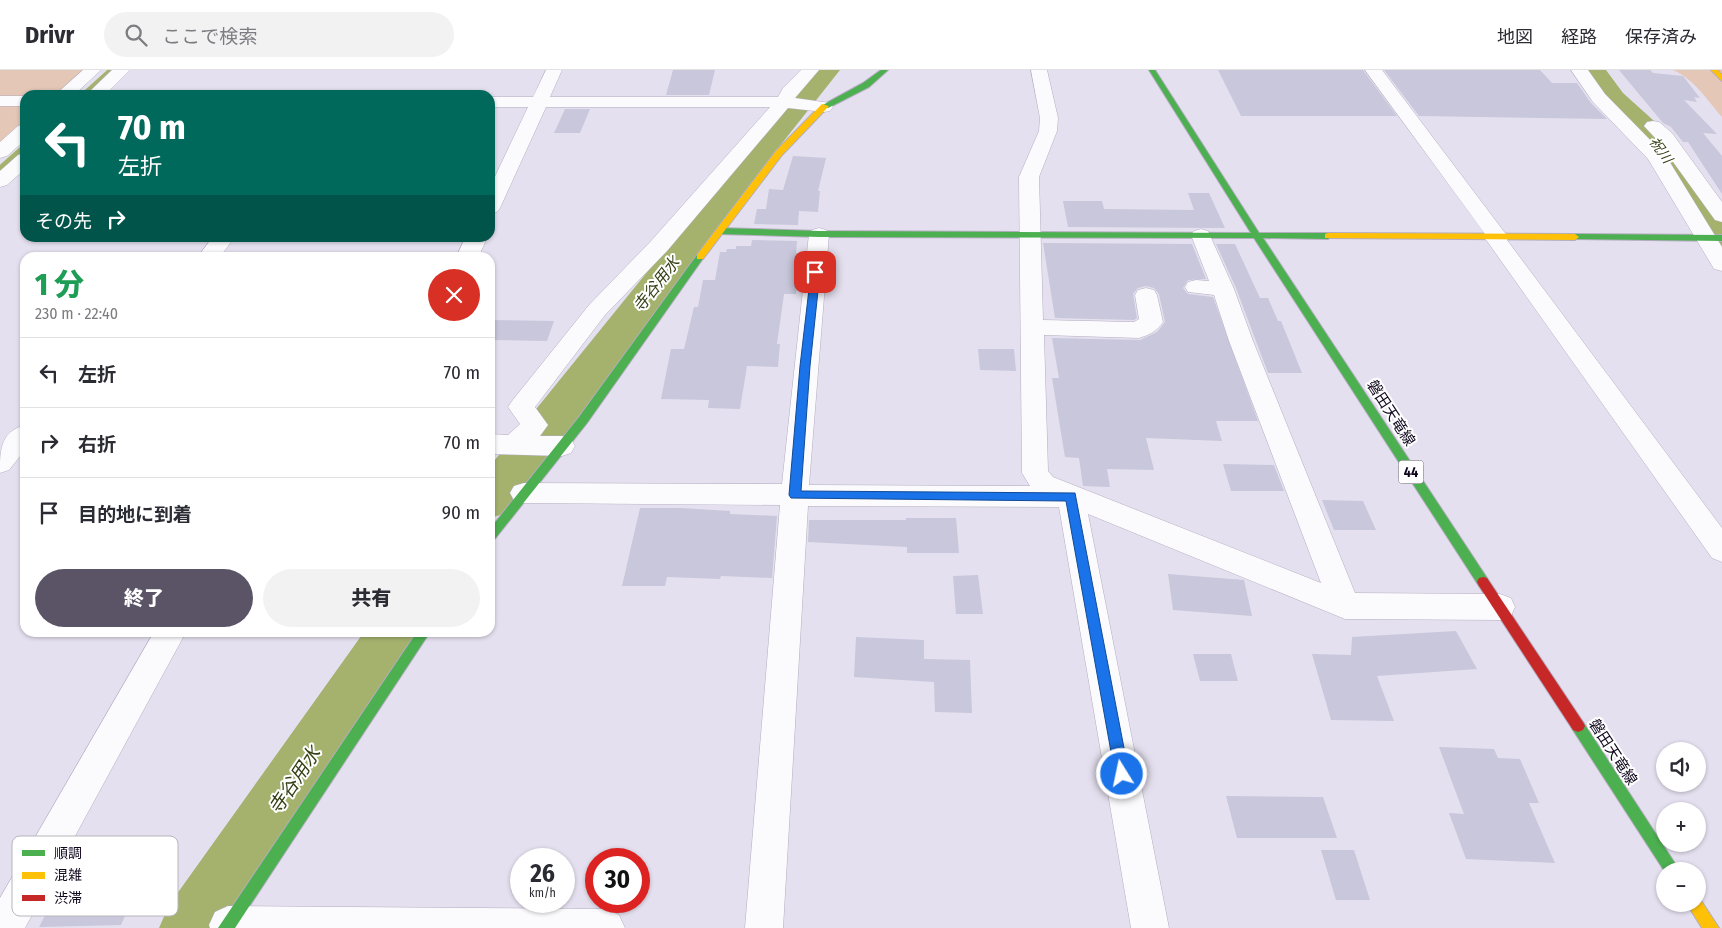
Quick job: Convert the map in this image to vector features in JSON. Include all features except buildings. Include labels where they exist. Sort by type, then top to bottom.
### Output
[{"type":"street","points":[[70,90],[93,70]]},
{"type":"street","points":[[100,90],[122,70]]},
{"type":"street","points":[[495,197],[554,70]]},
{"type":"street","points":[[792,103],[789,92],[811,70]]},
{"type":"street","points":[[495,530],[583,420],[719,231],[782,148],[824,107],[866,85],[885,70]]},
{"type":"street","points":[[1040,70],[1049,118],[1048,131],[1029,177],[1035,473],[1043,484],[1345,606],[1500,607]]},
{"type":"street","name":"磐田天竜線","points":[[1152,70],[1257,236],[1667,862]]},
{"type":"street","points":[[1373,70],[1722,550]]},
{"type":"street","points":[[1579,70],[1599,98],[1656,156],[1714,238],[1722,264]]},
{"type":"street","points":[[1714,70],[1722,79]]},
{"type":"street","points":[[1618,92],[1665,137],[1722,216]]},
{"type":"street","points":[[0,101],[20,101]]},
{"type":"street","points":[[495,102],[792,103],[824,107]]},
{"type":"street","points":[[502,445],[535,425],[521,406],[596,310],[659,246],[792,103]]},
{"type":"street","points":[[0,152],[20,134]]},
{"type":"street","points":[[0,181],[20,163]]},
{"type":"street","points":[[719,231],[819,234],[1714,238]]},
{"type":"street","points":[[764,928],[804,372],[819,234]]},
{"type":"street","points":[[1201,235],[1345,606]]},
{"type":"street","points":[[1196,287],[1223,289]]},
{"type":"street","points":[[1032,328],[1140,330],[1151,322],[1146,295]]},
{"type":"street","points":[[0,463],[16,435]]},
{"type":"street","points":[[502,445],[562,446]]},
{"type":"street","points":[[524,493],[1071,496]]},
{"type":"street","points":[[1071,496],[1150,928]]},
{"type":"street","points":[[56,836],[168,637]]},
{"type":"street","points":[[227,926],[421,637]]},
{"type":"street","points":[[1700,912],[1711,928]]},
{"type":"street","points":[[4,928],[12,914]]},
{"type":"street","points":[[227,926],[606,928]]},
{"type":"shaded area","points":[[0,70],[93,70],[70,90],[20,90],[20,134],[0,152]]},
{"type":"shaded area","points":[[1673,70],[1722,70],[1722,117],[1694,84]]},
{"type":"waterway","points":[[89,90],[111,70]]},
{"type":"waterway","name":"寺谷用水","points":[[495,493],[695,237],[767,140],[825,70]]},
{"type":"waterway","name":"祝川","points":[[1591,70],[1612,99],[1652,136],[1722,238]]},
{"type":"waterway","points":[[0,168],[20,150]]},
{"type":"waterway","name":"寺谷用水","points":[[192,928],[392,637]]},
{"type":"traffic: fast","points":[[825,106],[866,85],[885,70]]},
{"type":"traffic: fast","points":[[1152,70],[1257,236],[1483,582]]},
{"type":"traffic: fast","points":[[719,231],[819,234],[1328,236]]},
{"type":"traffic: fast","points":[[1575,237],[1722,238]]},
{"type":"traffic: fast","points":[[495,531],[583,420],[700,257]]},
{"type":"traffic: fast","points":[[226,928],[421,637]]},
{"type":"traffic: fast","points":[[1578,726],[1667,862]]},
{"type":"traffic: slow","points":[[1714,70],[1722,79]]},
{"type":"traffic: slow","points":[[700,257],[779,153],[825,106]]},
{"type":"traffic: slow","points":[[1328,236],[1575,237]]},
{"type":"traffic: slow","points":[[1700,912],[1711,928]]},
{"type":"traffic: jam","points":[[1483,582],[1578,726]]},
{"type":"route","points":[[815,272],[805,366],[795,495],[1071,496],[1122,774]]}]
